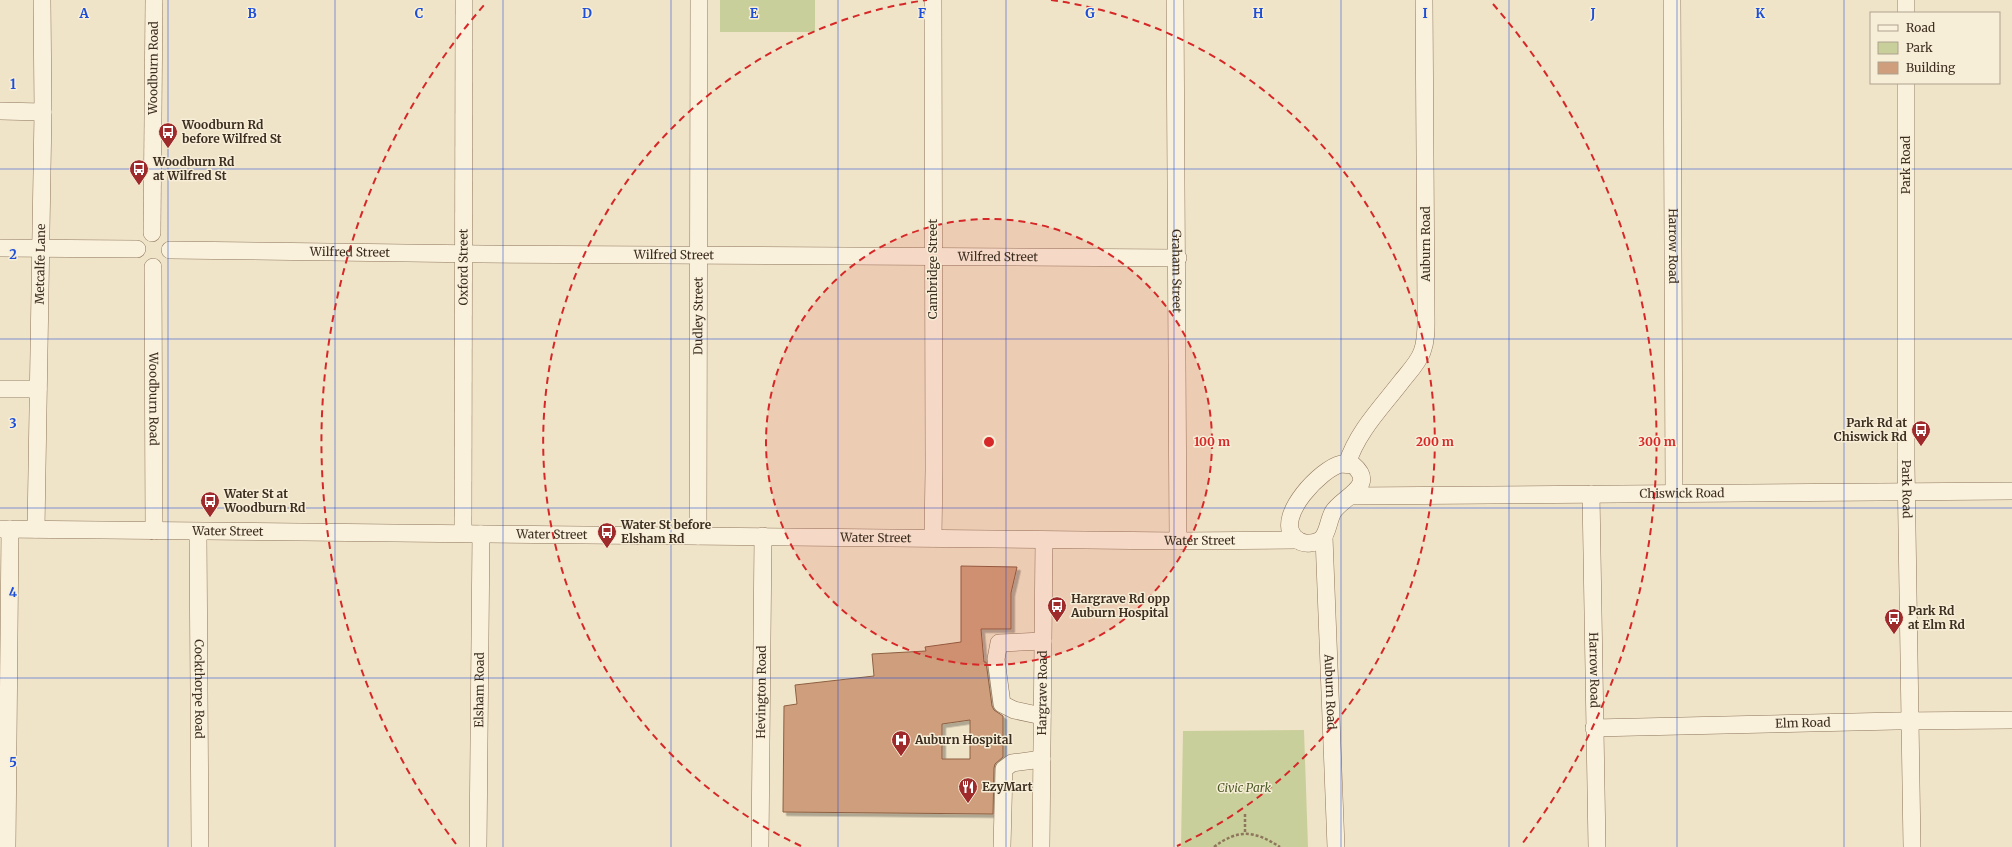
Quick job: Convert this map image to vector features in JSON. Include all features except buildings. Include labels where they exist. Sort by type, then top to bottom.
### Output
[{"type":"street","name":"Metcalfe Lane","points":[[36,529],[43,112],[42,0]]},
{"type":"street","name":"Woodburn Road","points":[[152,233],[154,0]]},
{"type":"street","name":"Oxford Street","points":[[463,533],[464,0]]},
{"type":"street","name":"Dudley Street","points":[[698,536],[699,0]]},
{"type":"street","name":"Cambridge Street","points":[[933,0],[933,538]]},
{"type":"street","name":"Graham Street","points":[[1175,0],[1178,258],[1178,541]]},
{"type":"street","name":"Auburn Road","points":[[1348,464],[1353,447],[1364,429],[1422,353],[1424,343],[1426,312],[1424,0]]},
{"type":"street","name":"Harrow Road","points":[[1672,0],[1674,492]]},
{"type":"street","points":[[1906,0],[1906,12]]},
{"type":"street","name":"Park Road","points":[[1906,84],[1906,492],[1912,847]]},
{"type":"street","points":[[0,111],[43,112]]},
{"type":"street","points":[[152,233],[158,233],[166,239],[170,250],[166,262],[153,267],[145,265],[141,262],[136,249],[139,241],[143,237],[152,233]]},
{"type":"street","points":[[0,248],[136,249]]},
{"type":"street","name":"Wilfred Street","points":[[170,250],[463,254],[1178,258]]},
{"type":"street","name":"Woodburn Road","points":[[153,267],[154,531]]},
{"type":"street","points":[[0,389],[38,389]]},
{"type":"street","points":[[1297,540],[1292,536],[1289,520],[1295,507],[1324,472],[1335,465],[1348,464],[1357,469],[1361,480],[1357,491],[1339,505],[1334,512],[1324,537]]},
{"type":"street","name":"Chiswick Road","points":[[1351,496],[1674,492],[2012,492]]},
{"type":"street","name":"Harrow Road","points":[[1591,494],[1596,847]]},
{"type":"street","points":[[5,529],[7,847]]},
{"type":"street","name":"Water Street","points":[[5,529],[1044,540],[1297,540],[1308,543],[1320,541],[1324,537]]},
{"type":"street","name":"Cockthorpe Road","points":[[198,532],[200,847]]},
{"type":"street","name":"Elsham Road","points":[[478,847],[481,534]]},
{"type":"street","name":"Hevington Road","points":[[760,847],[763,536]]},
{"type":"street","name":"Auburn Road","points":[[1324,537],[1336,847]]},
{"type":"street","name":"Hargrave Road","points":[[1041,847],[1044,540]]},
{"type":"street","points":[[1042,716],[1014,710],[1002,704],[996,659],[999,643],[1043,641]]},
{"type":"street","name":"Elm Road","points":[[1594,728],[2012,720]]},
{"type":"street","points":[[1002,847],[1004,769],[1012,763],[1042,760]]},
{"type":"path","points":[[1245,814],[1245,833]]},
{"type":"path","points":[[1214,847],[1224,839],[1245,833],[1267,838],[1280,847]]},
{"type":"green space","points":[[720,0],[815,0],[815,32],[720,32]]},
{"type":"green space","name":"Civic Park","points":[[1304,730],[1308,847],[1181,847],[1183,731]]},
{"type":"place","name":"Woodburn Rd before Wilfred St","points":[[168,149]]},
{"type":"place","name":"Woodburn Rd at Wilfred St","points":[[139,186]]},
{"type":"place","name":"Park Rd at Chiswick Rd","points":[[1921,447]]},
{"type":"place","name":"Water St at Woodburn Rd","points":[[210,518]]},
{"type":"place","name":"Water St before Elsham Rd","points":[[607,549]]},
{"type":"place","name":"Hargrave Rd opp Auburn Hospital","points":[[1057,623]]},
{"type":"place","name":"Park Rd at Elm Rd","points":[[1894,635]]},
{"type":"place","name":"Auburn Hospital","points":[[901,757]]},
{"type":"place","name":"EzyMart","points":[[968,804]]}]
